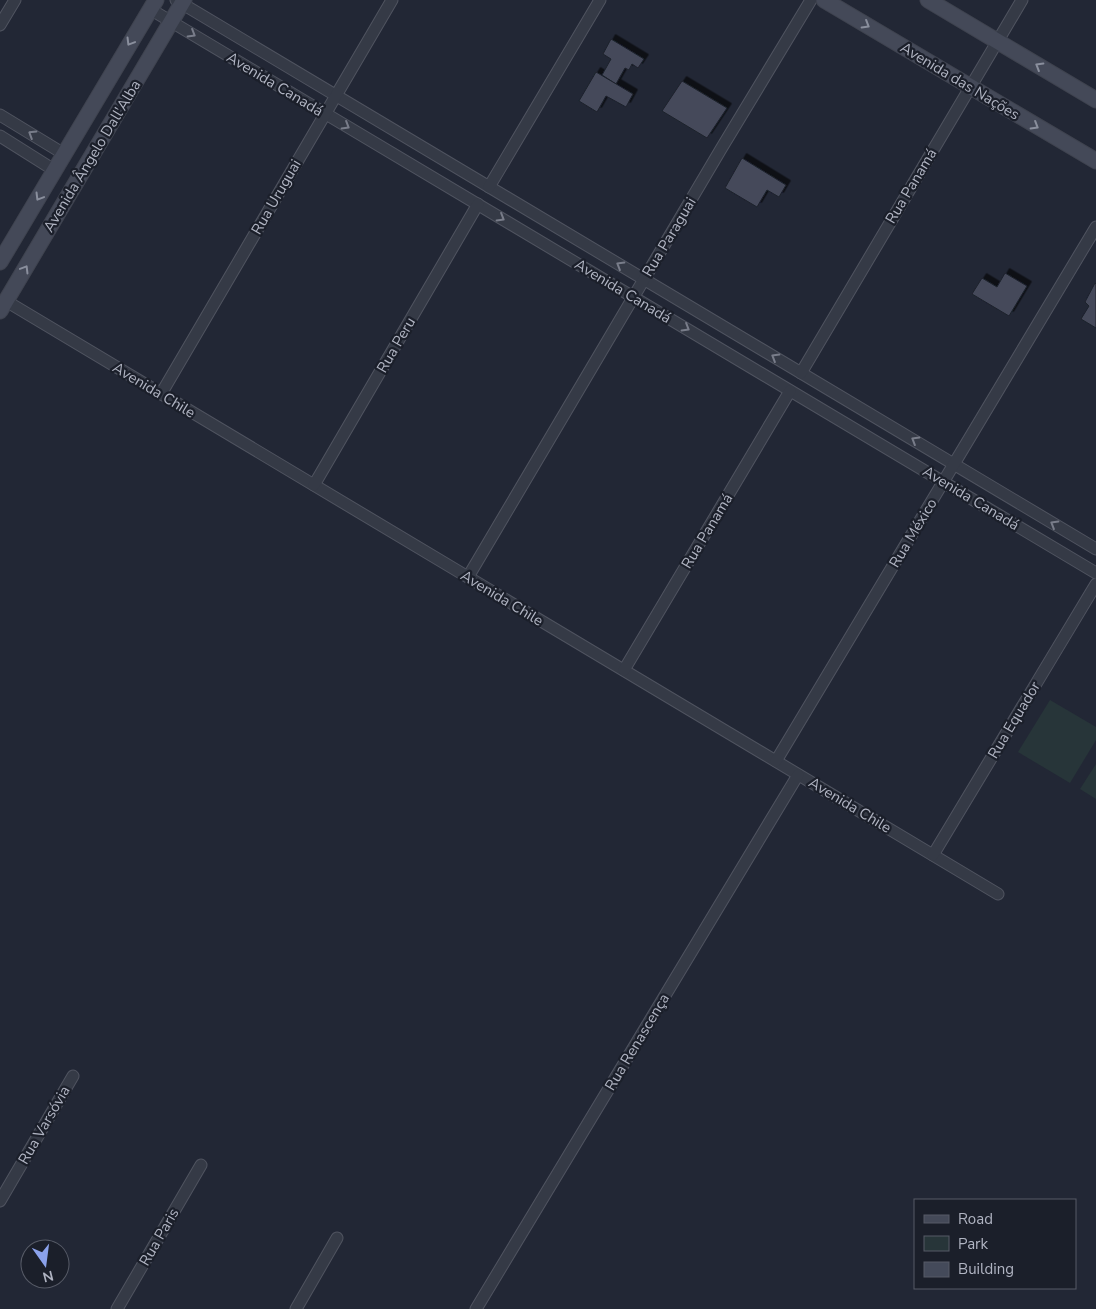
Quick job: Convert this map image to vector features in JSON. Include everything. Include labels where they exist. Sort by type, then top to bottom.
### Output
[{"type":"main road","name":"Avenida das Nações","points":[[824,0],[1096,161]]},
{"type":"main road","points":[[928,0],[1096,100]]},
{"type":"main road","name":"Avenida Ângelo Dall'Alba","points":[[3,306],[172,22],[181,1]]},
{"type":"main road","name":"Avenida Ângelo Dall'Alba","points":[[0,262],[153,5]]},
{"type":"street","points":[[0,25],[15,0]]},
{"type":"street","name":"Rua Uruguai","points":[[161,394],[392,0]]},
{"type":"street","points":[[489,187],[600,0]]},
{"type":"street","name":"Rua Paraguai","points":[[468,577],[812,0]]},
{"type":"street","name":"Rua Panamá","points":[[801,373],[1022,0]]},
{"type":"street","name":"Avenida Canadá","points":[[181,1],[336,96],[1096,549]]},
{"type":"street","name":"Avenida Canadá","points":[[153,5],[172,22],[1096,573]]},
{"type":"street","points":[[0,115],[64,154]]},
{"type":"street","points":[[0,136],[54,170]]},
{"type":"street","name":"Rua Peru","points":[[314,485],[478,204]]},
{"type":"street","name":"Rua México","points":[[776,761],[1096,227]]},
{"type":"street","name":"Avenida Chile","points":[[3,306],[161,394],[998,894]]},
{"type":"street","name":"Rua Panamá","points":[[624,670],[790,391]]},
{"type":"street","name":"Rua Equador","points":[[933,855],[1096,584]]},
{"type":"street","name":"Rua Renascença","points":[[476,1309],[798,774]]},
{"type":"street","name":"Rua Varsóvia","points":[[0,1201],[73,1076]]},
{"type":"street","name":"Rua Paris","points":[[117,1309],[201,1166]]},
{"type":"street","points":[[296,1309],[337,1238]]},
{"type":"green space","points":[[1050,700],[1096,727],[1096,740],[1070,783],[1018,752]]},
{"type":"green space","points":[[1096,764],[1096,799],[1080,789]]},
{"type":"building","points":[[611,39],[644,59],[638,68],[632,64],[629,70],[625,68],[616,84],[602,75],[611,59],[603,54]]},
{"type":"building","points":[[596,72],[633,94],[626,107],[606,96],[597,112],[579,101]]},
{"type":"building","points":[[682,81],[727,108],[707,138],[662,111]]},
{"type":"building","points":[[742,158],[786,185],[779,197],[767,190],[757,207],[725,188]]},
{"type":"building","points":[[1005,273],[1027,286],[1009,316],[972,294],[982,278],[997,287]]},
{"type":"building","points":[[1095,283],[1096,328],[1081,319],[1089,306],[1085,302]]}]
